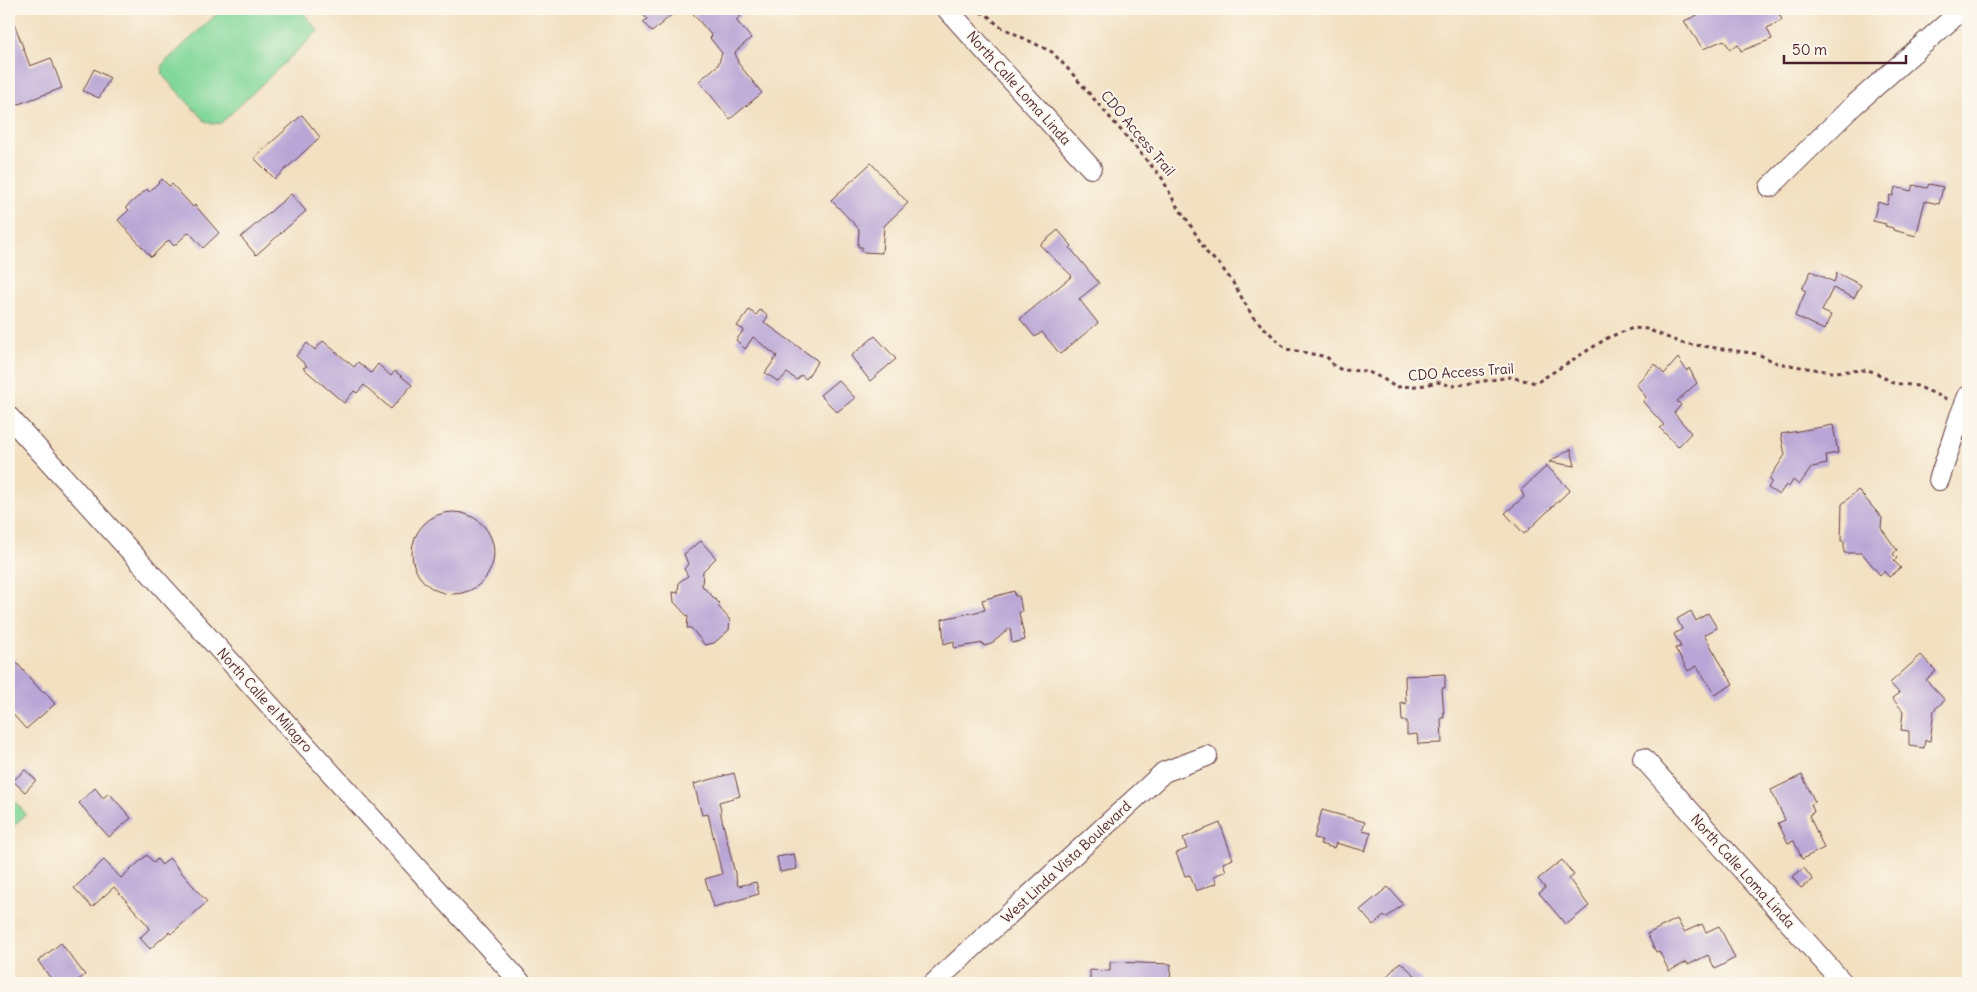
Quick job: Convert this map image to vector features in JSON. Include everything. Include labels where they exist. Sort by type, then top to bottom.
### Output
[{"type":"street","name":"North Calle Loma Linda","points":[[947,9],[1090,168]]},
{"type":"street","points":[[1770,187],[1853,106],[1963,9]]},
{"type":"street","points":[[1939,480],[1966,401]]},
{"type":"street","name":"North Calle el Milagro","points":[[9,417],[521,983]]},
{"type":"street","name":"West Linda Vista Boulevard","points":[[934,983],[1164,772],[1207,756]]},
{"type":"street","name":"North Calle Loma Linda","points":[[1643,758],[1843,983]]},
{"type":"path","name":"CDO Access Trail","points":[[973,9],[987,15],[999,26],[1052,52],[1069,70],[1162,178],[1176,205],[1207,253],[1220,265],[1232,281],[1253,317],[1286,349],[1328,358],[1334,366],[1342,370],[1366,371],[1382,378],[1395,387],[1406,388],[1438,382],[1452,386],[1510,377],[1536,383],[1609,337],[1632,328],[1647,329],[1681,343],[1758,354],[1777,363],[1831,372],[1868,370],[1892,383],[1917,386],[1966,401]]},
{"type":"green space","points":[[222,9],[300,9],[318,31],[221,123],[212,124],[205,121],[163,76],[162,65]]},
{"type":"green space","points":[[9,795],[26,814],[9,830]]},
{"type":"building","points":[[638,9],[678,9],[652,32],[643,22],[647,19]]},
{"type":"building","points":[[689,9],[734,9],[741,16],[736,20],[751,38],[735,52],[738,63],[762,93],[730,119],[699,81],[718,65],[722,53],[710,38],[712,36]]},
{"type":"building","points":[[1711,9],[1777,9],[1782,20],[1767,28],[1772,39],[1741,51],[1738,45],[1730,49],[1724,40],[1703,49],[1684,21]]},
{"type":"building","points":[[9,12],[30,66],[51,58],[62,88],[16,105],[9,85]]},
{"type":"building","points":[[94,69],[110,78],[99,98],[83,91]]},
{"type":"building","points":[[302,115],[320,137],[275,179],[254,158]]},
{"type":"building","points":[[871,163],[908,203],[884,226],[882,253],[862,252],[862,247],[858,247],[859,229],[831,200]]},
{"type":"building","points":[[162,179],[169,186],[172,184],[193,207],[195,205],[219,233],[203,248],[189,232],[174,246],[169,240],[151,257],[118,220],[129,210],[126,207],[147,189],[149,192]]},
{"type":"building","points":[[1929,184],[1943,187],[1939,204],[1925,201],[1916,236],[1893,230],[1893,228],[1885,226],[1886,224],[1873,221],[1878,202],[1887,205],[1890,195],[1893,196],[1895,187],[1911,191],[1913,185],[1927,188]]},
{"type":"building","points":[[291,194],[306,211],[256,255],[241,237]]},
{"type":"building","points":[[1058,230],[1072,246],[1070,248],[1099,283],[1079,299],[1098,323],[1060,354],[1042,332],[1035,337],[1020,319],[1072,276],[1040,245]]},
{"type":"building","points":[[1811,271],[1834,282],[1837,273],[1861,285],[1854,298],[1833,288],[1822,311],[1831,315],[1824,330],[1795,316],[1806,291],[1802,289]]},
{"type":"building","points":[[749,310],[756,315],[760,310],[768,316],[764,322],[818,361],[806,379],[801,375],[797,380],[787,373],[779,382],[765,373],[777,356],[753,337],[745,349],[736,340],[744,330],[737,326]]},
{"type":"building","points":[[875,336],[896,359],[870,381],[851,356]]},
{"type":"building","points":[[323,341],[354,367],[358,362],[371,373],[378,364],[391,376],[395,371],[412,385],[391,409],[364,385],[357,393],[354,391],[344,403],[303,368],[307,366],[296,356],[307,343],[315,350]]},
{"type":"building","points":[[1678,358],[1687,371],[1689,368],[1697,383],[1677,401],[1681,405],[1674,413],[1691,433],[1678,447],[1660,428],[1664,425],[1643,402],[1646,397],[1636,384],[1655,364],[1664,374]]},
{"type":"building","points":[[838,380],[855,398],[837,412],[820,395]]},
{"type":"building","points":[[1833,425],[1838,453],[1826,455],[1827,464],[1812,467],[1799,485],[1793,480],[1789,487],[1786,485],[1779,495],[1768,488],[1772,481],[1769,479],[1785,455],[1781,434]]},
{"type":"building","points":[[1571,449],[1575,466],[1549,462]]},
{"type":"building","points":[[1547,466],[1570,490],[1524,534],[1505,513],[1524,497],[1521,490]]},
{"type":"building","points":[[1858,490],[1882,518],[1881,528],[1897,550],[1893,554],[1897,558],[1894,561],[1901,568],[1889,577],[1884,571],[1880,575],[1862,553],[1844,553],[1844,541],[1841,541],[1842,504]]},
{"type":"building","points":[[445,512],[461,512],[476,519],[487,530],[494,545],[491,569],[482,582],[461,594],[445,594],[430,587],[419,576],[412,561],[412,545],[419,530],[430,519]]},
{"type":"building","points":[[701,541],[716,558],[703,571],[702,586],[720,604],[718,606],[730,620],[729,630],[714,643],[705,645],[691,628],[687,628],[688,617],[674,602],[673,592],[678,593],[679,582],[688,576],[684,569],[688,564],[684,554]]},
{"type":"building","points":[[1014,591],[1015,596],[1019,596],[1022,611],[1019,613],[1025,640],[1012,643],[1010,628],[991,644],[984,646],[983,643],[954,648],[954,641],[944,644],[942,619],[985,610],[982,600]]},
{"type":"building","points":[[1691,611],[1696,621],[1708,613],[1717,628],[1704,635],[1733,684],[1715,695],[1697,666],[1688,671],[1675,648],[1681,647],[1674,634],[1682,629],[1677,619]]},
{"type":"building","points":[[9,654],[55,704],[26,729],[9,710]]},
{"type":"building","points":[[1921,655],[1936,671],[1926,680],[1945,700],[1934,710],[1930,741],[1925,740],[1924,748],[1909,746],[1909,731],[1901,730],[1903,711],[1892,698],[1899,693],[1890,683]]},
{"type":"building","points":[[1445,674],[1445,688],[1442,688],[1444,718],[1441,718],[1442,743],[1418,744],[1417,734],[1407,735],[1407,721],[1402,721],[1401,702],[1406,704],[1405,676]]},
{"type":"building","points":[[25,770],[36,780],[25,792],[13,781]]},
{"type":"building","points":[[734,773],[740,796],[719,802],[720,811],[738,886],[756,882],[759,894],[714,907],[705,879],[722,874],[708,814],[702,815],[694,784]]},
{"type":"building","points":[[1802,775],[1815,802],[1811,804],[1814,812],[1809,815],[1824,848],[1802,859],[1794,841],[1788,843],[1778,823],[1785,820],[1771,790]]},
{"type":"building","points":[[95,788],[103,798],[109,793],[131,818],[109,837],[79,803]]},
{"type":"building","points":[[1322,810],[1365,822],[1362,830],[1371,832],[1365,851],[1336,843],[1334,848],[1320,844],[1322,840],[1314,838]]},
{"type":"building","points":[[1220,823],[1233,859],[1223,863],[1226,871],[1214,876],[1217,883],[1196,891],[1190,875],[1185,876],[1176,853],[1187,849],[1183,838]]},
{"type":"building","points":[[794,854],[797,869],[780,872],[777,857]]},
{"type":"building","points":[[147,855],[154,863],[157,859],[162,865],[169,858],[207,902],[171,934],[169,932],[150,949],[140,938],[150,928],[114,887],[92,907],[74,888],[104,860],[121,878]]},
{"type":"building","points":[[1562,860],[1574,875],[1569,879],[1589,906],[1566,925],[1539,893],[1545,888],[1538,879]]},
{"type":"building","points":[[1804,868],[1813,880],[1801,888],[1792,877]]},
{"type":"building","points":[[1388,887],[1403,904],[1386,918],[1384,916],[1373,925],[1360,910]]},
{"type":"building","points":[[1677,919],[1684,932],[1702,924],[1706,932],[1719,926],[1735,958],[1715,969],[1708,955],[1688,965],[1687,962],[1669,971],[1659,951],[1656,952],[1647,934]]},
{"type":"building","points":[[61,943],[85,975],[74,983],[54,983],[38,961]]},
{"type":"building","points":[[1110,962],[1171,964],[1170,983],[1090,983],[1090,970],[1110,971]]},
{"type":"building","points":[[1400,962],[1424,983],[1381,983]]}]
